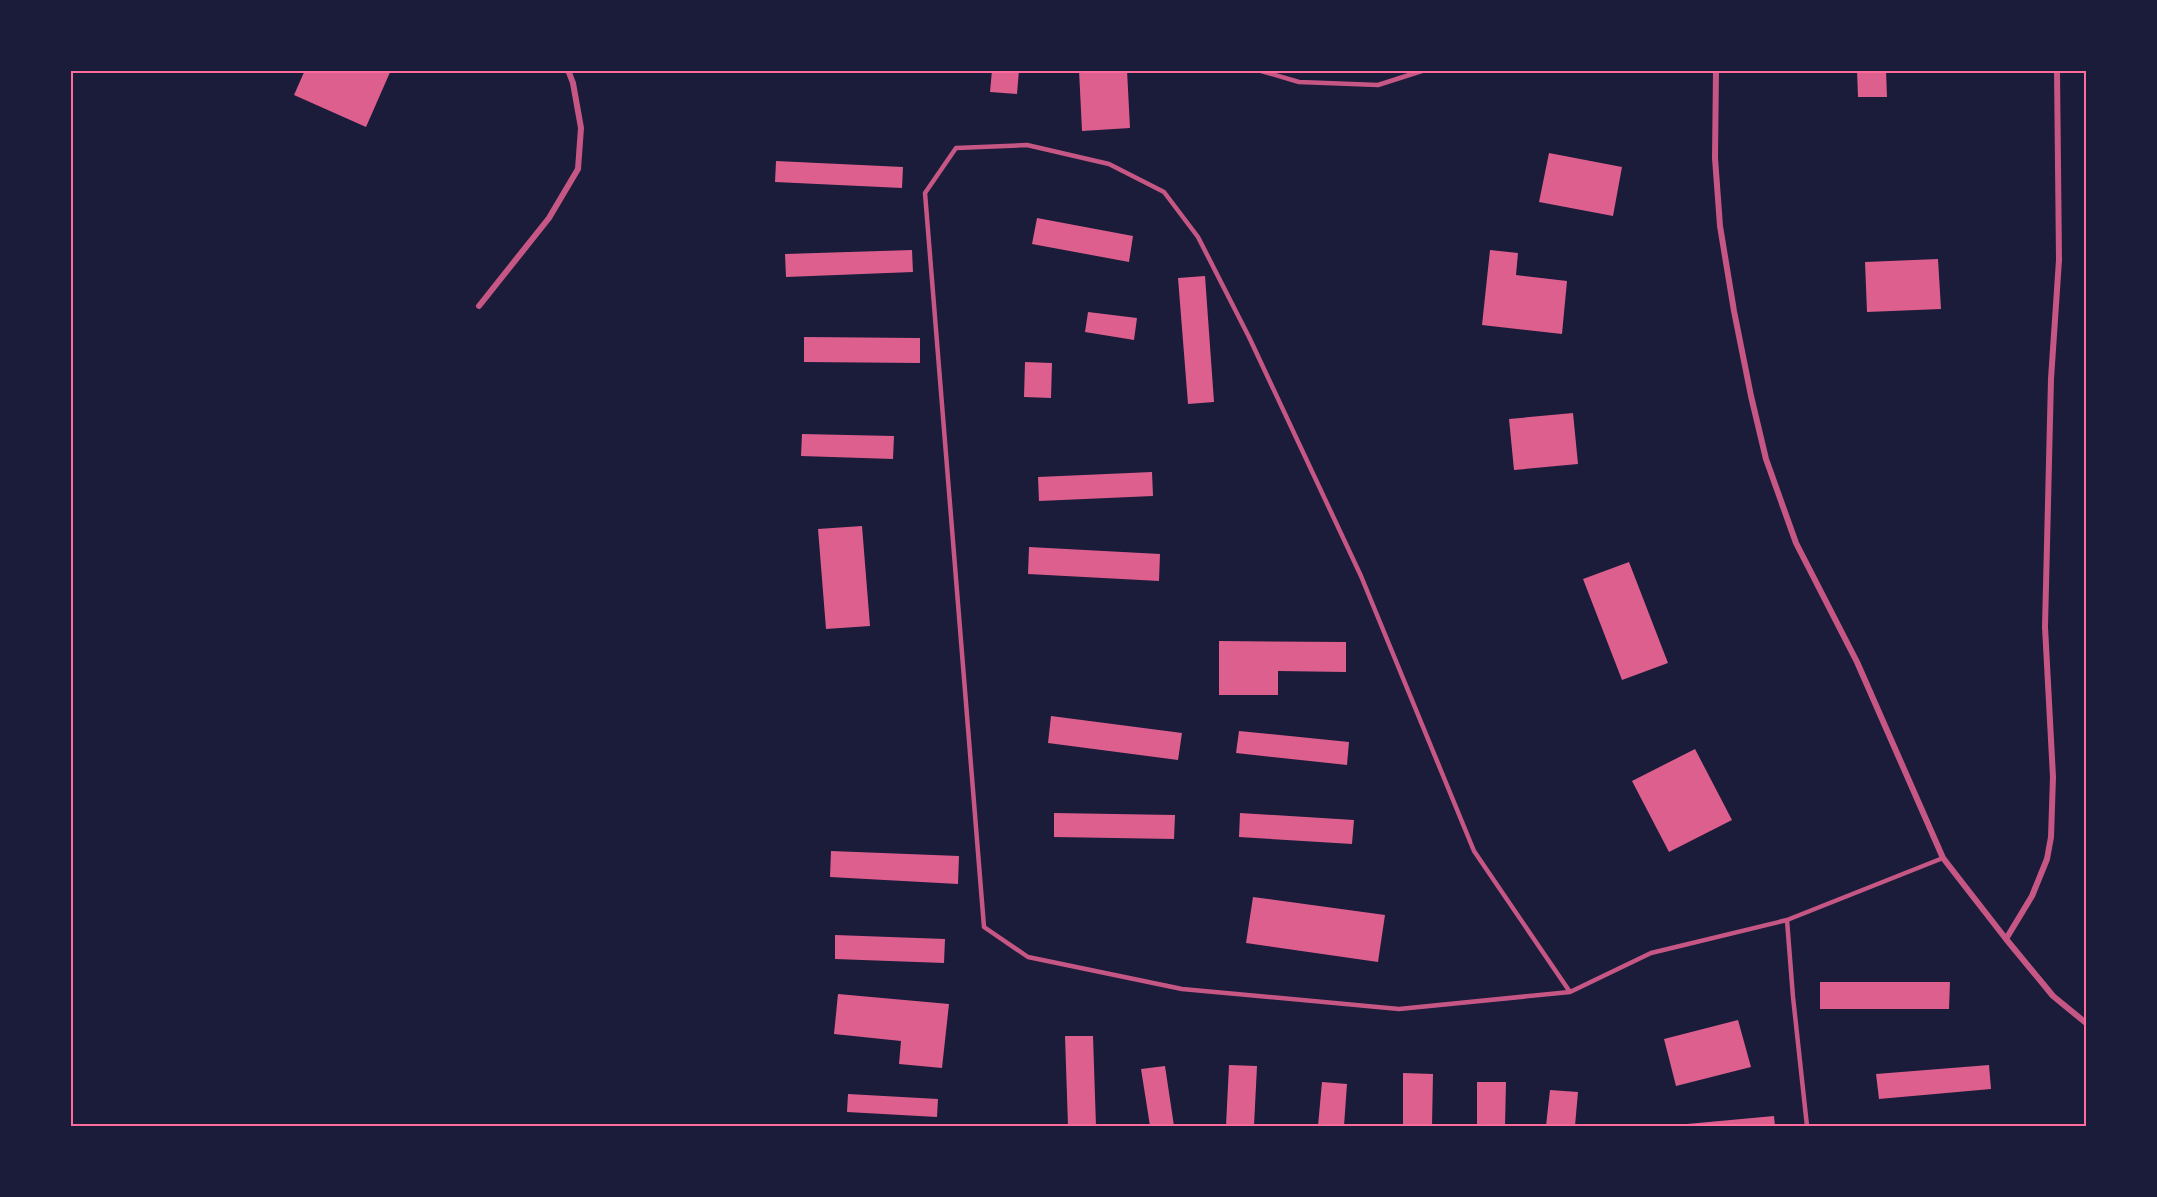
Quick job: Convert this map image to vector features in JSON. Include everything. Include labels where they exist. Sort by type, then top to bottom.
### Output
[{"type":"street","points":[[479,306],[549,218],[578,169],[581,128],[573,82],[568,70]]},
{"type":"street","points":[[1716,70],[1715,158],[1720,226],[1751,396],[1766,459],[1796,543],[1857,662],[1943,858],[2054,996],[2086,1023]]},
{"type":"street","points":[[2006,939],[2032,896],[2047,859],[2051,837],[2053,777],[2045,627],[2051,379],[2059,260],[2056,70]]},
{"type":"lane","points":[[1258,70],[1299,81],[1378,85],[1425,70]]},
{"type":"lane","points":[[1570,992],[1474,851],[1361,576],[1249,337],[1198,237],[1164,192],[1110,165],[1027,145],[956,148],[925,193],[984,927],[1028,957],[1182,989],[1399,1010],[1570,992],[1651,953],[1787,920],[1943,858]]},
{"type":"lane","points":[[1787,920],[1807,1126]]},
{"type":"building","points":[[305,70],[391,70],[366,127],[294,95]]},
{"type":"building","points":[[992,70],[1019,70],[1017,94],[990,92]]},
{"type":"building","points":[[1079,70],[1127,70],[1130,128],[1082,131]]},
{"type":"building","points":[[1857,70],[1886,70],[1887,97],[1858,97]]},
{"type":"building","points":[[1549,153],[1622,167],[1613,216],[1539,202]]},
{"type":"building","points":[[776,161],[903,167],[902,188],[775,182]]},
{"type":"building","points":[[1037,218],[1133,236],[1129,262],[1032,244]]},
{"type":"building","points":[[912,250],[913,272],[786,277],[785,254]]},
{"type":"building","points":[[1490,250],[1518,253],[1516,275],[1567,281],[1562,334],[1482,325]]},
{"type":"building","points":[[1938,259],[1941,309],[1867,312],[1865,262]]},
{"type":"building","points":[[1205,276],[1214,402],[1188,404],[1178,278]]},
{"type":"building","points":[[1088,312],[1137,318],[1134,340],[1085,332]]},
{"type":"building","points":[[804,337],[920,338],[920,363],[804,362]]},
{"type":"building","points":[[1025,362],[1052,363],[1051,398],[1024,397]]},
{"type":"building","points":[[1573,413],[1578,464],[1514,470],[1509,419]]},
{"type":"building","points":[[802,434],[894,436],[893,459],[801,456]]},
{"type":"building","points":[[1152,472],[1153,496],[1039,501],[1038,477]]},
{"type":"building","points":[[862,526],[870,626],[826,629],[818,529]]},
{"type":"building","points":[[1029,547],[1160,554],[1159,581],[1028,574]]},
{"type":"building","points":[[1629,562],[1668,663],[1622,680],[1583,579]]},
{"type":"building","points":[[1219,641],[1346,642],[1346,672],[1278,671],[1278,695],[1219,695]]},
{"type":"building","points":[[1051,716],[1182,733],[1178,760],[1048,743]]},
{"type":"building","points":[[1239,731],[1349,742],[1347,765],[1236,753]]},
{"type":"building","points":[[1695,749],[1732,820],[1669,852],[1632,781]]},
{"type":"building","points":[[1054,813],[1175,815],[1174,839],[1054,837]]},
{"type":"building","points":[[1240,813],[1354,820],[1352,844],[1239,837]]},
{"type":"building","points":[[831,851],[959,856],[958,884],[830,877]]},
{"type":"building","points":[[1253,897],[1385,915],[1378,962],[1246,943]]},
{"type":"building","points":[[835,935],[945,939],[944,963],[835,959]]},
{"type":"building","points":[[1820,982],[1950,982],[1949,1009],[1820,1009]]},
{"type":"building","points":[[838,994],[949,1004],[942,1068],[899,1064],[901,1041],[834,1034]]},
{"type":"building","points":[[1738,1020],[1751,1067],[1676,1086],[1664,1039]]},
{"type":"building","points":[[1065,1036],[1093,1036],[1096,1126],[1068,1126]]},
{"type":"building","points":[[1229,1065],[1257,1066],[1254,1126],[1226,1126]]},
{"type":"building","points":[[1989,1065],[1991,1089],[1879,1099],[1876,1074]]},
{"type":"building","points":[[1165,1066],[1174,1126],[1150,1126],[1141,1069]]},
{"type":"building","points":[[1403,1073],[1433,1074],[1432,1126],[1403,1126]]},
{"type":"building","points":[[1322,1082],[1347,1084],[1344,1126],[1318,1126]]},
{"type":"building","points":[[1477,1082],[1506,1082],[1505,1126],[1477,1126]]},
{"type":"building","points":[[1550,1090],[1578,1092],[1575,1126],[1546,1126]]},
{"type":"building","points":[[848,1094],[938,1099],[937,1117],[847,1112]]},
{"type":"building","points":[[1774,1116],[1775,1126],[1676,1126],[1676,1125]]}]
